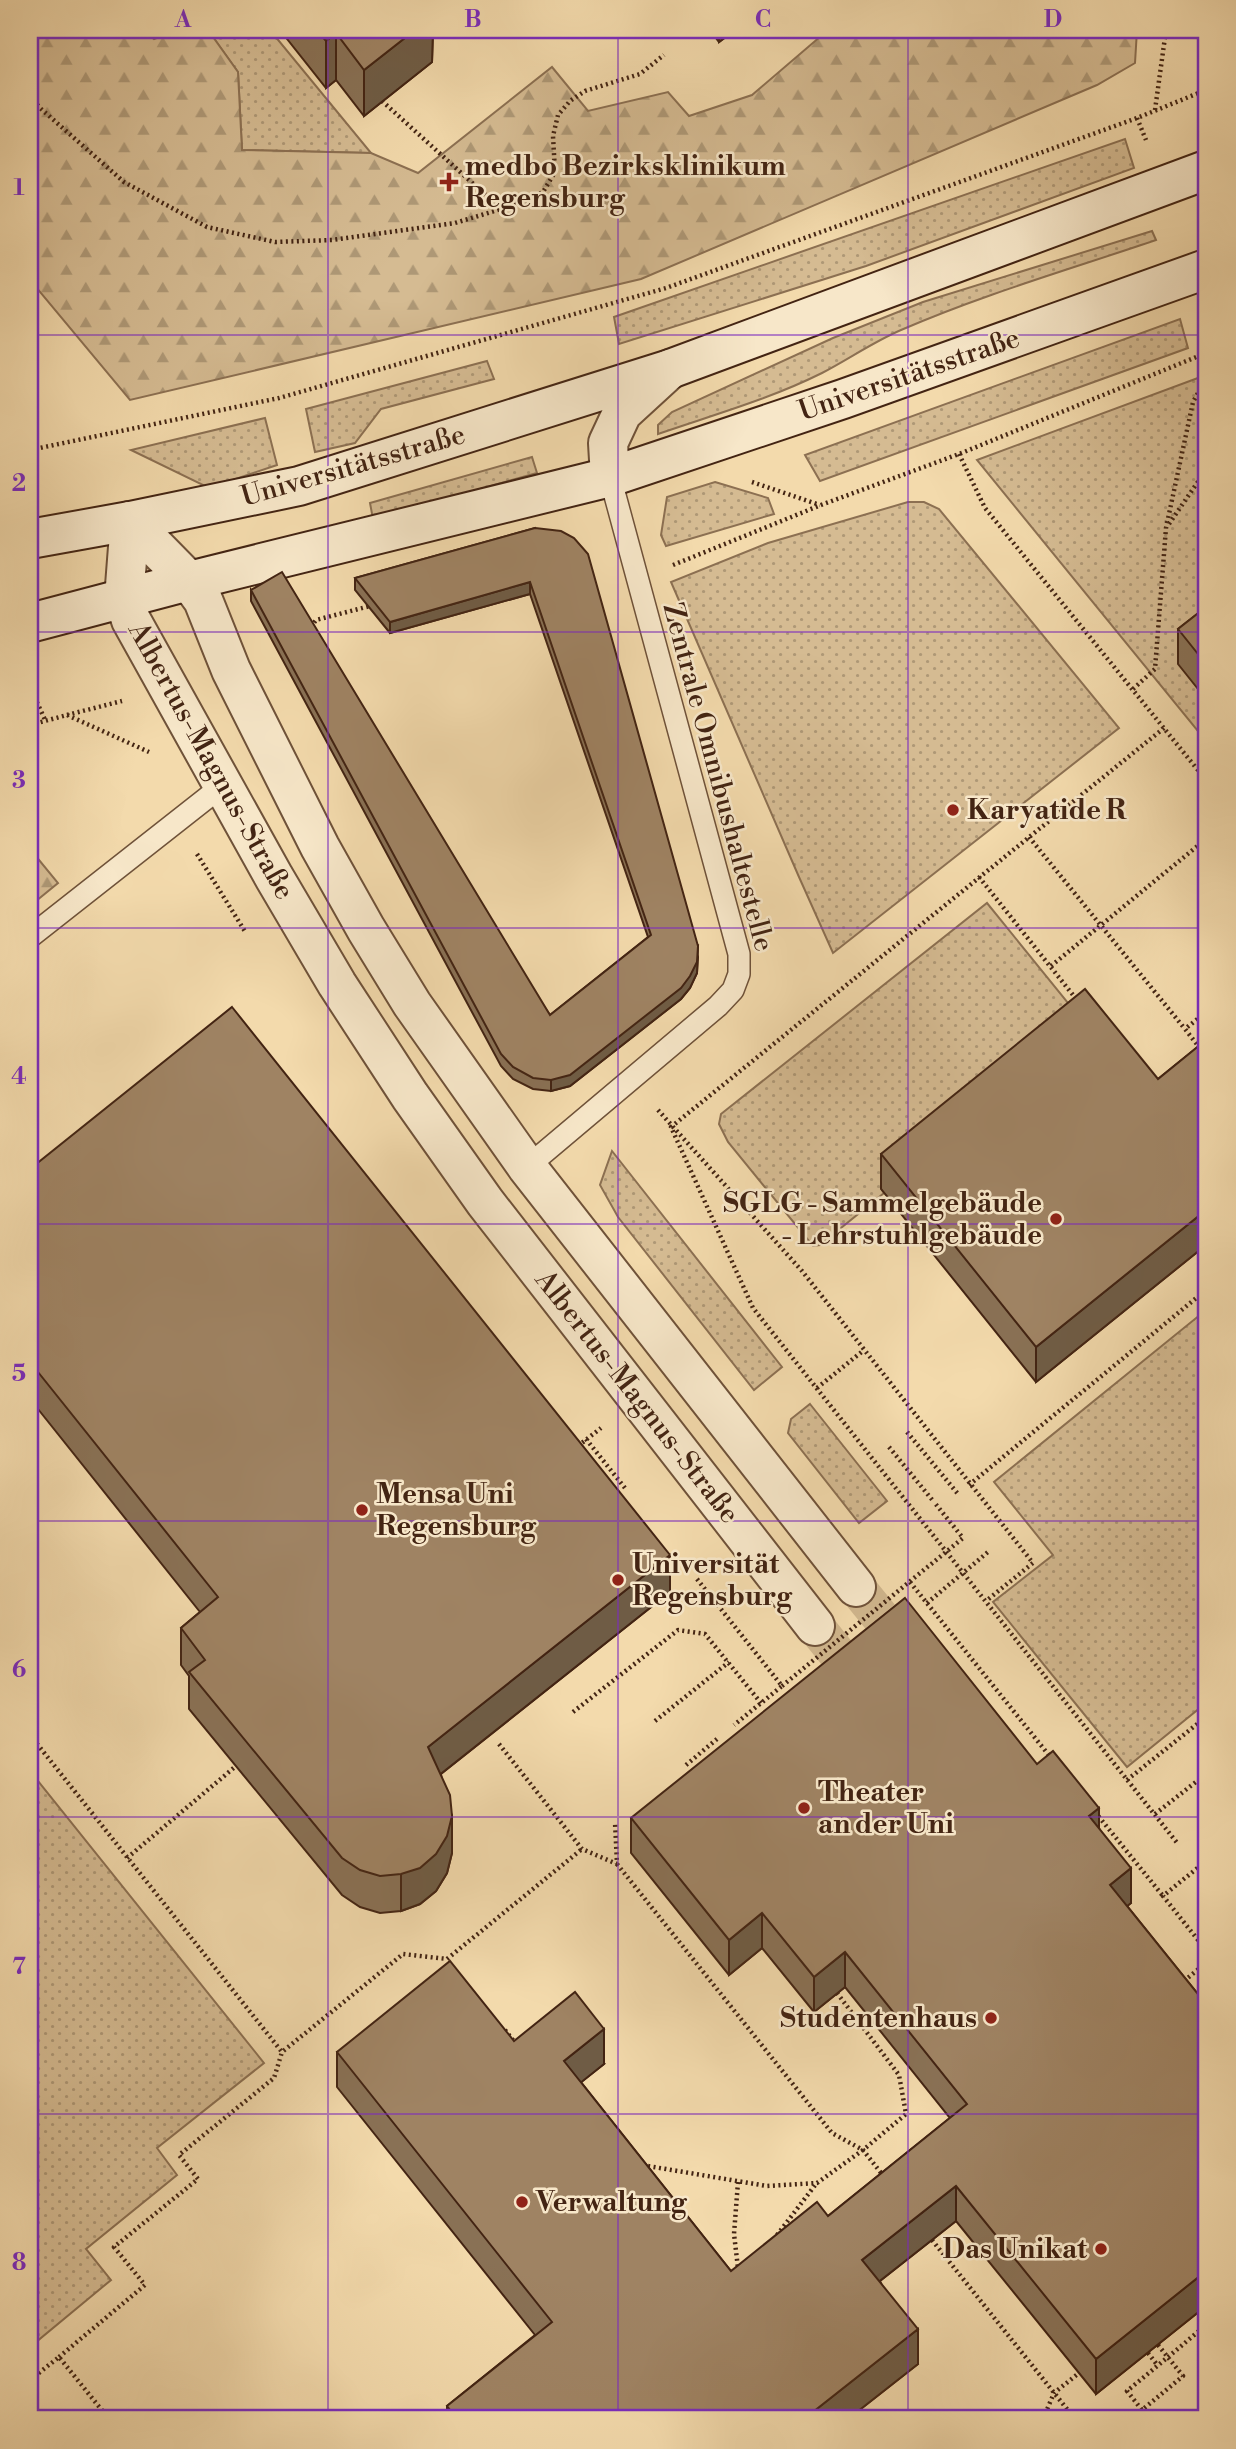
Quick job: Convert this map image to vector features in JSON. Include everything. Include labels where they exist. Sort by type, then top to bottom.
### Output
[{"type":"street","name":"Universitätsstraße","points":[[30,539],[130,522],[299,486],[670,369],[1206,170]]},
{"type":"street","name":"Universitätsstraße","points":[[30,623],[610,477],[843,399],[1206,269]]},
{"type":"street","name":"Universitätsstraße","points":[[610,477],[608,443],[622,413],[670,369]]},
{"type":"street","name":"Albertus-Magnus-Straße","points":[[130,522],[189,581],[203,600],[237,682],[320,847],[412,1003],[527,1167],[856,1587]]},
{"type":"street","name":"Albertus-Magnus-Straße","points":[[130,522],[124,599],[131,620],[222,786],[337,984],[410,1096],[485,1202],[815,1626]]},
{"type":"street","points":[[485,1202],[527,1167]]},
{"type":"lane","name":"Zentrale Omnibushaltestelle","points":[[527,1167],[710,1013],[733,990],[739,974],[739,954],[610,477]]},
{"type":"lane","points":[[30,937],[222,786]]},
{"type":"path","points":[[1155,110],[1166,30]]},
{"type":"path","points":[[30,96],[40,108],[124,182],[207,227],[275,242],[332,240],[455,223],[521,204],[543,192],[555,172],[554,136],[558,115],[570,101],[585,91],[640,74],[664,55]]},
{"type":"path","points":[[30,450],[279,398],[666,288],[1206,90]]},
{"type":"path","points":[[382,101],[490,199],[521,204]]},
{"type":"path","points":[[637,579],[1206,354]]},
{"type":"path","points":[[1133,689],[1156,669],[1166,528],[1193,402],[1206,378]]},
{"type":"path","points":[[960,453],[985,508],[1206,780]]},
{"type":"path","points":[[1166,528],[1206,470]]},
{"type":"path","points":[[310,629],[316,620],[377,604]]},
{"type":"path","points":[[30,687],[46,722]]},
{"type":"path","points":[[30,725],[67,715],[150,753]]},
{"type":"path","points":[[1164,728],[671,1127],[753,1308],[1178,1844]]},
{"type":"path","points":[[1029,837],[1206,1056]]},
{"type":"path","points":[[1051,966],[1206,839]]},
{"type":"path","points":[[979,877],[1080,1002]]},
{"type":"path","points":[[1185,1029],[1206,1012]]},
{"type":"path","points":[[986,1602],[1033,1563],[969,1485],[1206,1290]]},
{"type":"path","points":[[817,1388],[864,1350]]},
{"type":"path","points":[[574,1449],[610,1421]]},
{"type":"path","points":[[907,1432],[958,1494]]},
{"type":"path","points":[[586,1439],[625,1488]]},
{"type":"path","points":[[734,1725],[963,1538],[889,1447]]},
{"type":"path","points":[[927,1603],[988,1552]]},
{"type":"path","points":[[697,1579],[782,1686]]},
{"type":"path","points":[[909,1582],[1058,1766]]},
{"type":"path","points":[[573,1712],[678,1630],[705,1634],[761,1703]]},
{"type":"path","points":[[655,1721],[729,1662]]},
{"type":"path","points":[[1126,1780],[1206,1717]]},
{"type":"path","points":[[30,1735],[282,2052]]},
{"type":"path","points":[[686,1765],[717,1739]]},
{"type":"path","points":[[499,1744],[582,1849],[617,1864],[832,2133],[863,2150],[891,2186]]},
{"type":"path","points":[[127,1858],[236,1766]]},
{"type":"path","points":[[1155,1814],[1206,1774]]},
{"type":"path","points":[[1093,1809],[1206,1950]]},
{"type":"path","points":[[615,1822],[617,1864]]},
{"type":"path","points":[[447,1959],[582,1849]]},
{"type":"path","points":[[1163,1896],[1206,1861]]},
{"type":"path","points":[[30,2380],[145,2285],[114,2247],[198,2179],[179,2155],[274,2078],[282,2052],[403,1954],[447,1959],[456,1969]]},
{"type":"path","points":[[1177,1987],[1206,1963]]},
{"type":"path","points":[[771,2243],[817,2183],[863,2150],[906,2114],[899,2074],[837,1993]]},
{"type":"path","points":[[498,2021],[523,2052]]},
{"type":"path","points":[[638,2164],[767,2186],[817,2183]]},
{"type":"path","points":[[738,2182],[734,2234],[738,2272],[747,2266]]},
{"type":"path","points":[[932,2239],[1074,2419]]},
{"type":"path","points":[[1158,2345],[1183,2376],[1142,2410],[1127,2391],[1158,2366],[1206,2325]]},
{"type":"path","points":[[1148,2353],[1158,2366]]},
{"type":"path","points":[[59,2357],[109,2419]]},
{"type":"path","points":[[1043,2419],[1054,2393],[1079,2374]]},
{"type":"green space","name":"medbo Bezirksklinikum Regensburg","points":[[30,30],[143,30],[154,39],[177,30],[208,30],[238,72],[242,150],[371,153],[418,173],[552,67],[588,111],[668,92],[689,116],[752,95],[828,30],[1137,30],[1135,63],[1097,85],[641,279],[130,400],[30,280]]},
{"type":"green space","points":[[208,30],[270,30],[371,153],[242,150],[238,72]]},
{"type":"green space","points":[[1125,139],[1134,168],[866,266],[619,344],[614,317]]},
{"type":"green space","points":[[1152,231],[1156,240],[932,317],[782,391],[658,434],[658,425],[672,412],[833,338],[923,302]]},
{"type":"green space","points":[[1180,319],[1188,348],[820,481],[805,455]]},
{"type":"green space","points":[[487,361],[494,379],[381,409],[355,443],[315,452],[306,409]]},
{"type":"green space","points":[[1206,375],[1206,642],[1179,664],[1206,699],[1206,741],[977,460]]},
{"type":"green space","points":[[265,418],[277,465],[209,488],[131,450]]},
{"type":"green space","points":[[532,457],[537,473],[373,519],[370,503]]},
{"type":"green space","points":[[715,482],[768,498],[774,514],[666,546],[661,535],[667,497]]},
{"type":"green space","points":[[908,502],[924,502],[939,509],[1119,728],[833,953],[671,582],[768,543]]},
{"type":"green space","points":[[30,849],[58,883],[30,906]]},
{"type":"green space","points":[[987,903],[1085,1024],[881,1188],[884,1193],[820,1245],[813,1246],[728,1142],[719,1124],[721,1114]]},
{"type":"green space","points":[[612,1151],[782,1367],[754,1390],[618,1217],[600,1185]]},
{"type":"green space","points":[[1206,1310],[1206,1703],[1127,1767],[993,1602],[1053,1555],[994,1482]]},
{"type":"green space","points":[[810,1404],[887,1501],[859,1523],[788,1433],[791,1419]]},
{"type":"green space","points":[[30,1771],[264,2063],[157,2148],[177,2175],[86,2249],[111,2280],[30,2347]]},
{"type":"building","points":[[316,30],[415,30],[364,70],[336,33],[326,41]]},
{"type":"building","points":[[535,528],[561,531],[574,538],[588,554],[698,946],[697,962],[681,988],[570,1075],[551,1080],[533,1078],[513,1067],[501,1054],[251,590],[282,572],[550,1015],[651,935],[530,582],[390,622],[355,578]]},
{"type":"building","points":[[1206,607],[1206,664],[1178,629]]},
{"type":"building","name":"SGLG - Sammelgebäude - Lehrstuhlgebäude","points":[[1085,989],[1158,1079],[1206,1040],[1206,1210],[1036,1347],[881,1154]]},
{"type":"building","name":"Mensa Uni Regensburg","points":[[232,1007],[670,1555],[428,1747],[450,1795],[452,1816],[447,1836],[436,1854],[420,1868],[401,1874],[380,1876],[360,1870],[342,1858],[189,1672],[205,1660],[181,1628],[218,1597],[30,1362],[30,1169]]},
{"type":"building","points":[[905,1598],[1037,1764],[1053,1751],[1099,1808],[1089,1816],[1131,1868],[1110,1885],[1206,2004],[1206,2271],[1096,2359],[956,2186],[862,2260],[918,2329],[804,2419],[457,2419],[447,2406],[552,2322],[337,2052],[450,1961],[514,2041],[575,1992],[604,2029],[564,2061],[731,2271],[817,2202],[828,2216],[967,2104],[845,1952],[814,1977],[762,1913],[729,1940],[631,1818]]},
{"type":"tunnel","points":[[856,1587],[913,1657]]},
{"type":"tunnel","points":[[815,1626],[868,1692]]},
{"type":"place","name":"medbo Bezirksklinikum Regensburg","points":[[449,182]]},
{"type":"place","name":"Karyatide R","points":[[953,810]]},
{"type":"place","name":"SGLG - Sammelgebäude - Lehrstuhlgebäude","points":[[1056,1219]]},
{"type":"place","name":"Mensa Uni Regensburg","points":[[362,1510]]},
{"type":"place","name":"Universität Regensburg","points":[[618,1580]]},
{"type":"place","name":"Theater an der Uni","points":[[804,1808]]},
{"type":"place","name":"Studentenhaus","points":[[991,2018]]},
{"type":"place","name":"Verwaltung","points":[[522,2202]]},
{"type":"place","name":"Das Unikat","points":[[1101,2249]]}]
